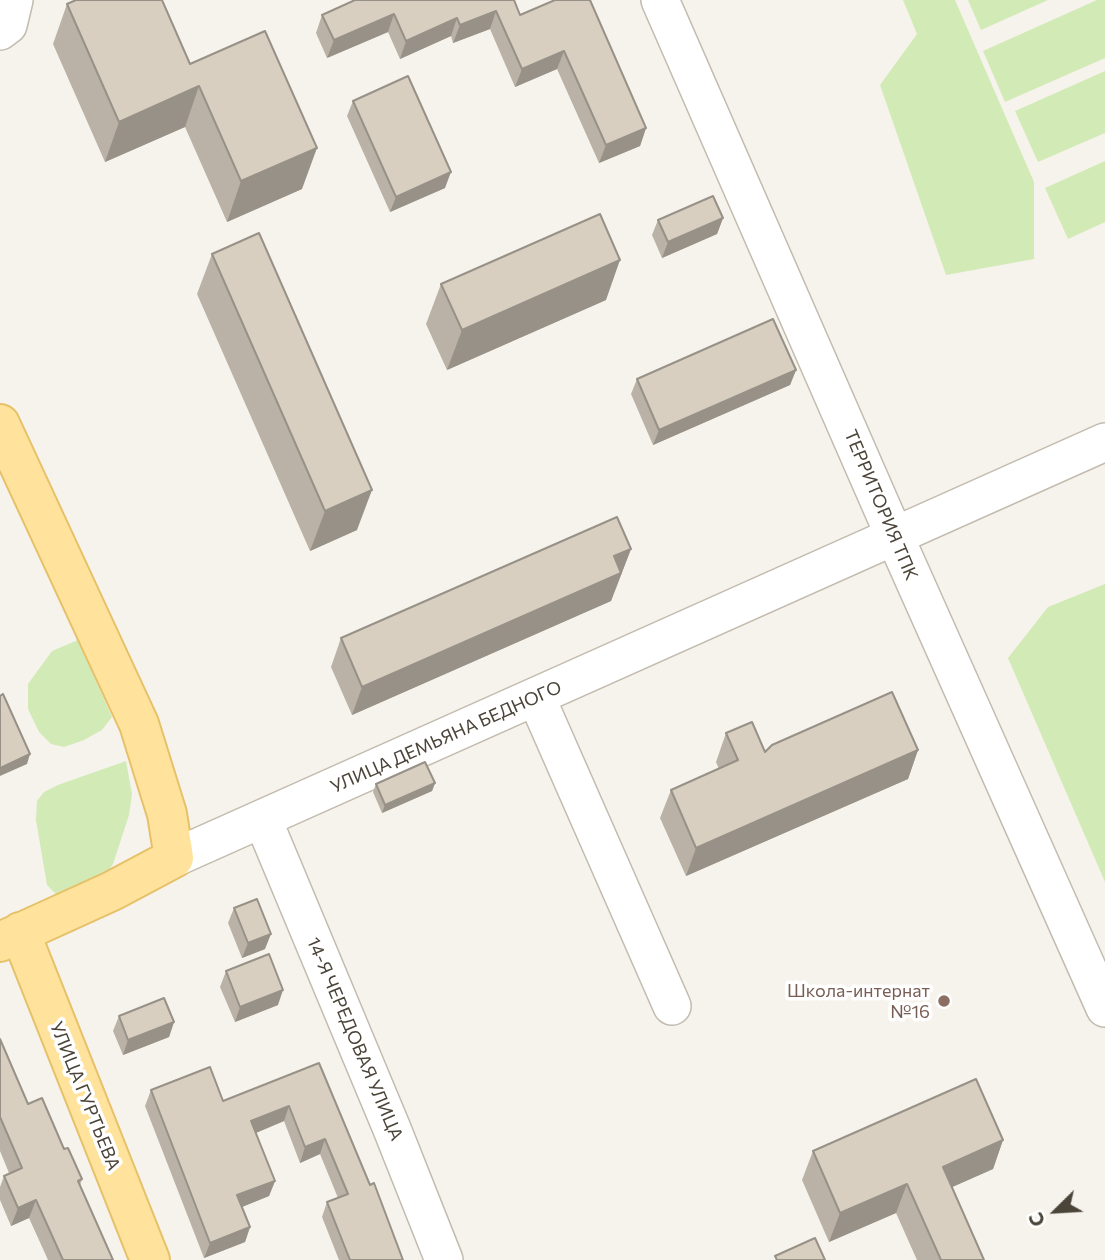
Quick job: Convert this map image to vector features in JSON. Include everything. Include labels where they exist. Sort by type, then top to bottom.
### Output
[{"type":"main road","points":[[0,424],[139,724],[167,814],[174,858]]},
{"type":"main road","name":"УЛИЦА ДЕМЬЯНА БЕДНОГО","points":[[10,937],[112,891],[174,858]]},
{"type":"main road","name":"УЛИЦА ГУРТЬЕВА","points":[[10,937],[150,1260]]},
{"type":"street","points":[[0,31],[8,24],[14,0]]},
{"type":"street","name":"ТЕРРИТОРИЯ ТПК","points":[[660,0],[1105,1009]]},
{"type":"street","name":"УЛИЦА ДЕМЬЯНА БЕДНОГО","points":[[174,858],[1105,442]]},
{"type":"street","points":[[536,696],[672,1006]]},
{"type":"street","name":"14-Я ЧЕРЕДОВАЯ УЛИЦА","points":[[263,820],[444,1260]]},
{"type":"green space","points":[[903,0],[955,0],[1034,182],[1034,259],[946,275],[880,85],[917,34]]},
{"type":"green space","points":[[968,0],[1048,0],[981,30]]},
{"type":"green space","points":[[1097,0],[1105,0],[1105,58],[1005,102],[983,51]]},
{"type":"green space","points":[[1105,71],[1105,133],[1038,162],[1015,111]]},
{"type":"green space","points":[[1105,161],[1105,222],[1068,239],[1045,188]]},
{"type":"green space","points":[[1105,584],[1105,882],[1008,658],[1048,607]]},
{"type":"green space","points":[[78,640],[112,717],[102,730],[64,747],[51,744],[39,732],[28,709],[28,684],[52,651]]},
{"type":"green space","points":[[126,761],[132,794],[129,815],[113,864],[100,882],[57,895],[47,885],[36,820],[37,801],[44,792],[58,785]]},
{"type":"building","points":[[76,0],[162,0],[190,64],[265,31],[317,148],[241,181],[199,86],[119,122],[67,4]]},
{"type":"building","points":[[355,0],[514,0],[520,15],[555,0],[590,0],[646,128],[606,145],[564,51],[522,69],[496,11],[460,25],[457,18],[406,41],[394,14],[334,40],[322,15]]},
{"type":"building","points":[[408,76],[451,172],[396,197],[353,101]]},
{"type":"building","points":[[713,196],[723,218],[668,242],[658,220]]},
{"type":"building","points":[[600,214],[620,260],[462,330],[441,284]]},
{"type":"building","points":[[259,233],[372,490],[325,511],[212,254]]},
{"type":"building","points":[[773,319],[796,370],[659,430],[637,379]]},
{"type":"building","points":[[617,517],[631,549],[614,556],[621,573],[362,687],[341,638]]},
{"type":"building","points":[[892,692],[918,750],[696,848],[671,790],[738,760],[726,733],[752,722],[765,752],[772,745]]},
{"type":"building","points":[[3,694],[30,754],[0,768],[0,696]]},
{"type":"building","points":[[425,762],[435,783],[385,805],[376,784]]},
{"type":"building","points":[[257,899],[271,934],[248,943],[234,908]]},
{"type":"building","points":[[269,954],[283,990],[240,1007],[226,971]]},
{"type":"building","points":[[164,998],[174,1022],[128,1040],[119,1016]]},
{"type":"building","points":[[0,1039],[28,1104],[42,1098],[64,1149],[68,1148],[82,1179],[78,1181],[113,1260],[63,1260],[36,1200],[18,1208],[4,1176],[22,1168],[0,1117]]},
{"type":"building","points":[[319,1063],[370,1185],[374,1183],[403,1260],[350,1260],[327,1202],[348,1194],[325,1139],[305,1147],[289,1106],[251,1121],[275,1181],[237,1195],[250,1227],[210,1243],[151,1090],[210,1067],[223,1101]]},
{"type":"building","points":[[976,1079],[1003,1140],[943,1167],[984,1260],[941,1260],[907,1184],[840,1213],[813,1151]]},
{"type":"building","points":[[815,1238],[825,1260],[777,1260],[775,1256]]},
{"type":"place","name":"Школа-интернат №16","points":[[944,1001]]}]
